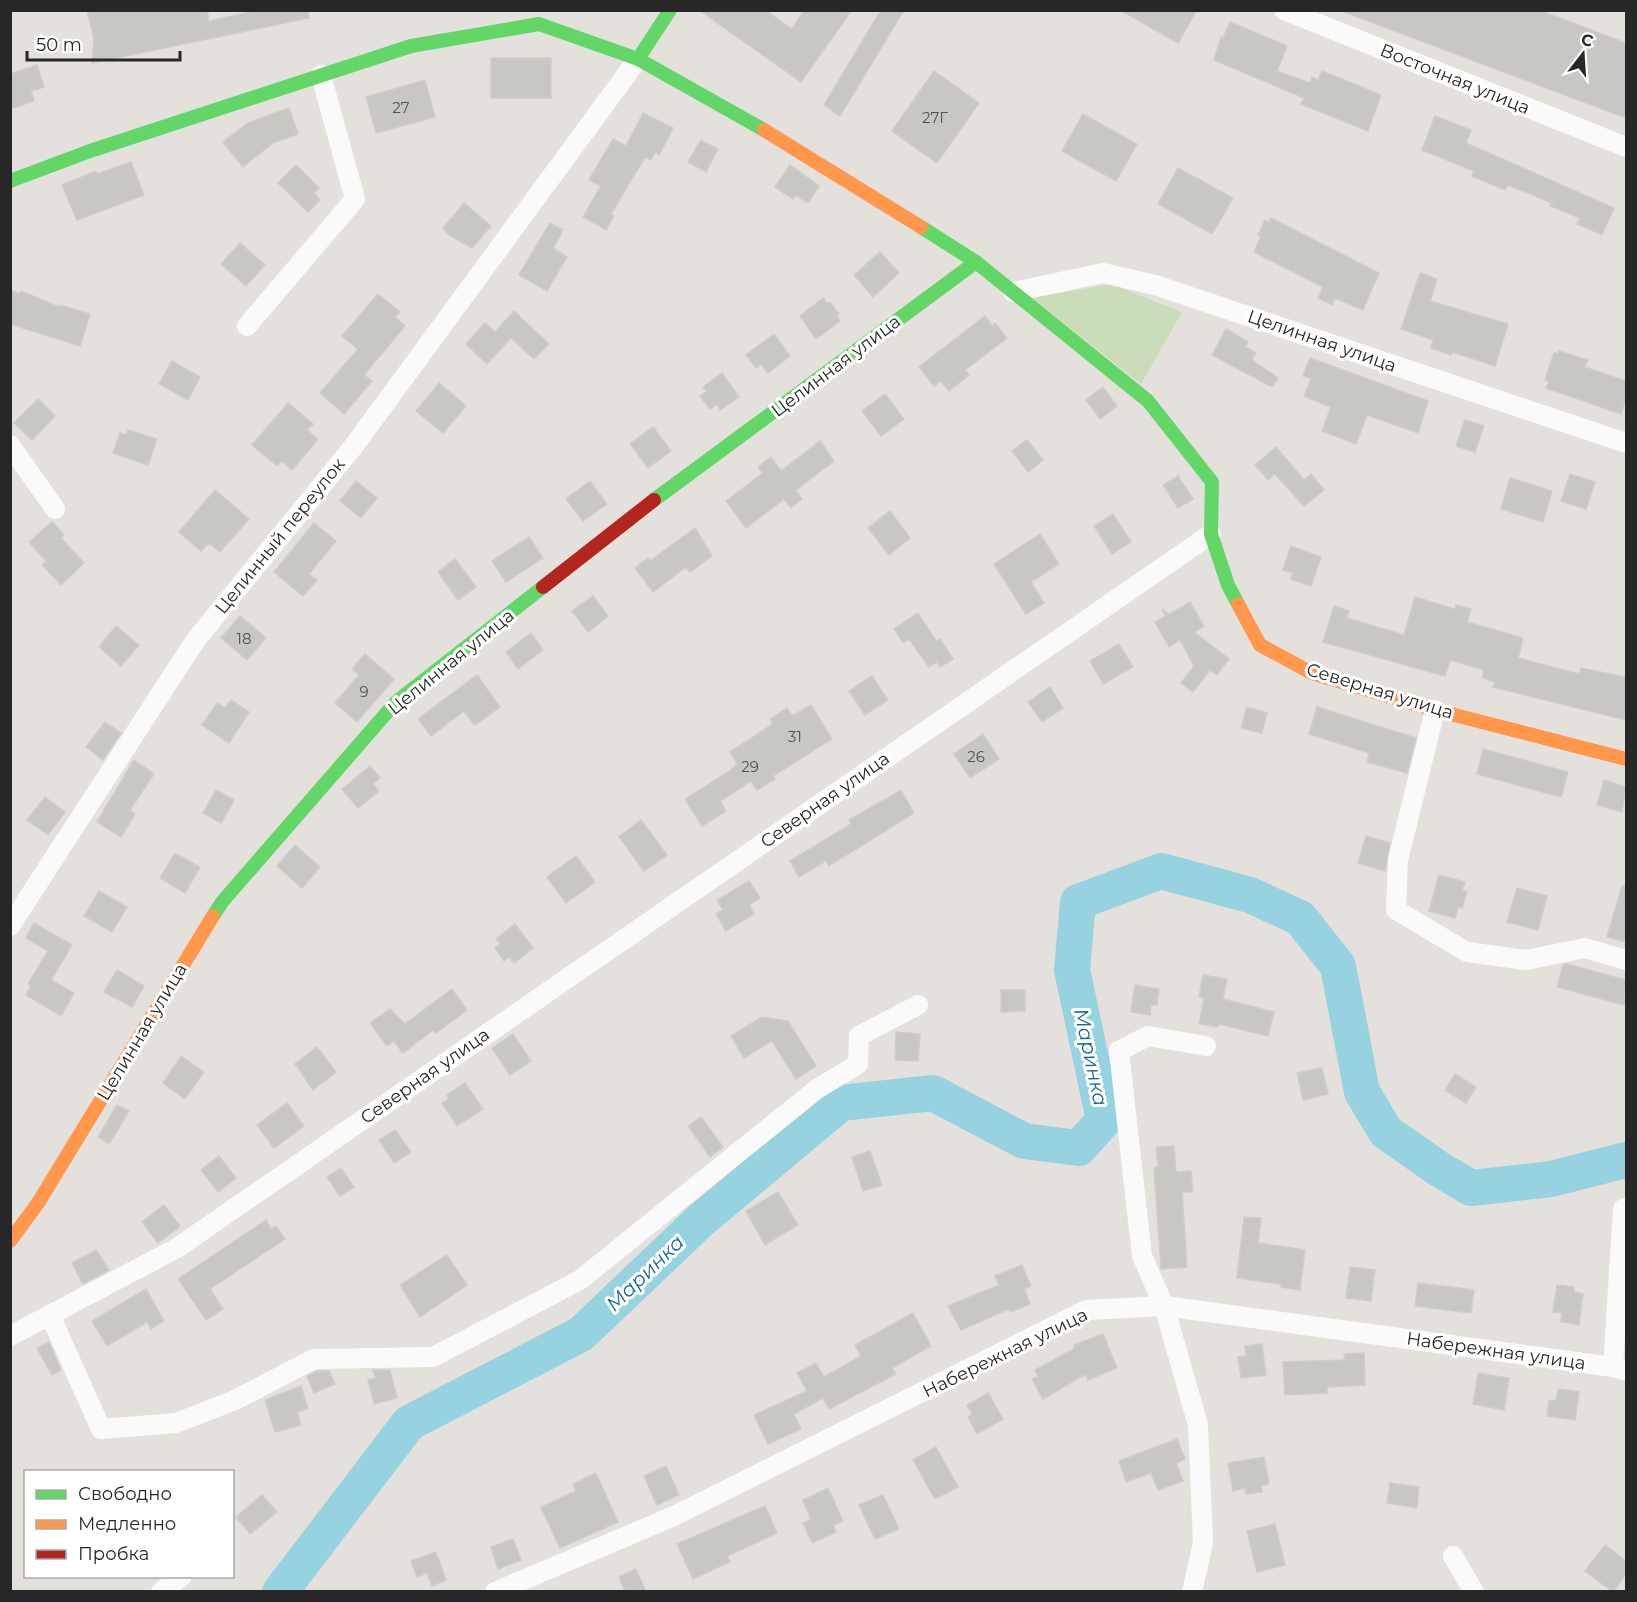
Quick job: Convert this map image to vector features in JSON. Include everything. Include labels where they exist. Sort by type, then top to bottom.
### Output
[{"type":"street","points":[[638,59],[670,10]]},
{"type":"street","name":"Восточная улица","points":[[1284,10],[1626,147]]},
{"type":"street","points":[[10,181],[90,151],[411,46],[539,24],[638,59],[788,144],[976,262],[1148,401],[1212,482],[1211,534]]},
{"type":"street","name":"Целинный переулок","points":[[10,926],[195,641],[353,447],[638,59]]},
{"type":"street","points":[[247,326],[355,199],[321,75]]},
{"type":"street","name":"Целинная улица","points":[[10,1241],[38,1203],[222,902],[396,702],[650,503],[976,262]]},
{"type":"street","name":"Целинная улица","points":[[1013,292],[1103,273],[1155,285],[1626,443]]},
{"type":"street","points":[[10,445],[55,509]]},
{"type":"street","name":"Северная улица","points":[[10,1336],[177,1248],[1211,534],[1228,585],[1260,645],[1312,673],[1435,710],[1626,759]]},
{"type":"street","points":[[1435,710],[1398,860],[1396,910],[1467,952],[1526,960],[1585,948],[1626,960]]},
{"type":"street","points":[[50,1315],[101,1429],[176,1423],[235,1400],[314,1359],[434,1357],[580,1280],[817,1089],[858,1064],[860,1036],[918,1005]]},
{"type":"street","points":[[1192,1592],[1203,1543],[1198,1425],[1164,1306],[1142,1256],[1119,1051],[1148,1036],[1206,1046]]},
{"type":"street","points":[[1620,1369],[1623,1209],[1626,1208]]},
{"type":"street","name":"Набережная улица","points":[[495,1592],[674,1516],[1086,1310],[1164,1306],[1620,1369]]},
{"type":"street","points":[[1453,1556],[1474,1592]]},
{"type":"street","points":[[161,1592],[179,1578]]},
{"type":"green space","points":[[1111,284],[1182,312],[1141,384],[1032,298]]},
{"type":"building","points":[[87,10],[207,10],[209,21],[259,10],[308,10],[309,18],[92,63],[94,39]]},
{"type":"building","points":[[699,10],[765,10],[792,29],[804,10],[852,10],[801,82]]},
{"type":"building","points":[[881,10],[904,10],[840,116],[824,105]]},
{"type":"building","points":[[1120,10],[1197,10],[1178,43]]},
{"type":"building","points":[[1339,10],[1539,10],[1626,43],[1626,118]]},
{"type":"building","points":[[1230,22],[1287,46],[1277,71],[1310,83],[1312,77],[1318,80],[1322,71],[1381,95],[1368,131],[1301,104],[1304,98],[1214,60],[1221,37],[1223,38]]},
{"type":"building","points":[[491,58],[551,58],[551,98],[491,98]]},
{"type":"building","points":[[37,65],[44,87],[31,91],[34,101],[10,109],[10,74]]},
{"type":"building","points":[[934,71],[979,103],[937,163],[892,131]]},
{"type":"building","points":[[425,80],[435,117],[376,133],[366,97]]},
{"type":"building","points":[[289,108],[298,134],[273,143],[243,167],[223,142],[248,123]]},
{"type":"building","points":[[643,113],[673,128],[659,155],[655,152],[651,160],[645,157],[611,214],[614,216],[606,230],[583,217],[601,186],[589,180],[613,139],[626,146]]},
{"type":"building","points":[[1083,114],[1137,144],[1116,181],[1062,151]]},
{"type":"building","points":[[1435,116],[1471,130],[1466,143],[1614,208],[1602,235],[1577,224],[1580,218],[1550,206],[1552,203],[1508,185],[1505,190],[1472,176],[1474,171],[1422,150]]},
{"type":"building","points":[[701,140],[718,149],[706,172],[688,162]]},
{"type":"building","points":[[131,162],[144,195],[77,220],[62,185],[96,171],[97,174]]},
{"type":"building","points":[[296,165],[319,188],[314,193],[320,200],[308,212],[278,183]]},
{"type":"building","points":[[790,165],[819,186],[808,203],[795,195],[793,199],[775,187]]},
{"type":"building","points":[[1178,168],[1233,198],[1212,234],[1158,204]]},
{"type":"building","points":[[464,203],[491,226],[472,248],[449,235],[443,228]]},
{"type":"building","points":[[1271,218],[1379,273],[1363,310],[1335,298],[1332,305],[1318,298],[1323,287],[1254,252],[1265,220],[1269,222]]},
{"type":"building","points":[[550,223],[563,230],[553,248],[567,257],[547,291],[519,275]]},
{"type":"building","points":[[240,243],[265,265],[246,286],[221,264]]},
{"type":"building","points":[[880,252],[899,273],[873,297],[854,275]]},
{"type":"building","points":[[1420,273],[1437,279],[1430,301],[1508,324],[1495,366],[1452,352],[1451,355],[1431,348],[1433,340],[1401,329]]},
{"type":"building","points":[[10,290],[20,294],[21,291],[59,307],[60,305],[90,314],[80,346],[10,324]]},
{"type":"building","points":[[378,294],[400,312],[395,317],[405,326],[364,375],[372,381],[344,414],[320,393],[358,349],[342,336]]},
{"type":"building","points":[[823,298],[827,304],[830,302],[839,314],[837,316],[840,321],[816,339],[800,316]]},
{"type":"building","points":[[514,311],[549,344],[534,359],[511,338],[487,364],[466,344],[485,323],[495,332]]},
{"type":"building","points":[[985,316],[992,326],[995,323],[1007,338],[965,370],[969,375],[949,391],[941,381],[934,386],[919,367]]},
{"type":"building","points":[[1226,329],[1248,342],[1245,347],[1256,353],[1252,360],[1278,378],[1272,387],[1212,355]]},
{"type":"building","points":[[774,334],[790,356],[768,373],[761,364],[756,368],[746,355]]},
{"type":"building","points":[[1559,351],[1588,360],[1585,367],[1626,381],[1626,398],[1621,414],[1546,388],[1549,382],[1545,380],[1554,353],[1558,354]]},
{"type":"building","points":[[1310,358],[1428,401],[1418,433],[1367,415],[1356,444],[1322,431],[1331,407],[1304,396],[1311,379],[1303,376]]},
{"type":"building","points":[[172,361],[200,377],[188,400],[159,384]]},
{"type":"building","points":[[722,373],[739,397],[720,410],[717,404],[710,409],[700,396],[707,391],[703,387]]},
{"type":"building","points":[[439,383],[466,406],[443,433],[416,411]]},
{"type":"building","points":[[1103,387],[1117,406],[1100,419],[1086,400]]},
{"type":"building","points":[[885,394],[904,419],[881,436],[862,411]]},
{"type":"building","points":[[38,399],[55,416],[32,440],[14,423]]},
{"type":"building","points":[[288,403],[313,424],[307,430],[318,439],[292,470],[282,461],[277,466],[252,445]]},
{"type":"building","points":[[1465,420],[1484,426],[1475,452],[1456,446]]},
{"type":"building","points":[[653,427],[671,451],[648,468],[630,444]]},
{"type":"building","points":[[128,430],[157,439],[148,465],[113,453],[120,433],[126,435]]},
{"type":"building","points":[[1027,440],[1043,460],[1028,472],[1012,451]]},
{"type":"building","points":[[820,441],[834,461],[796,490],[802,499],[791,508],[784,499],[746,528],[726,501],[763,473],[758,467],[771,457],[781,471]]},
{"type":"building","points":[[1276,447],[1304,480],[1311,474],[1324,490],[1304,506],[1275,474],[1268,480],[1255,465]]},
{"type":"building","points":[[1570,474],[1595,482],[1586,509],[1561,501]]},
{"type":"building","points":[[1178,476],[1193,499],[1178,508],[1163,485]]},
{"type":"building","points":[[1510,478],[1552,491],[1543,522],[1501,509]]},
{"type":"building","points":[[356,481],[377,498],[361,518],[340,501]]},
{"type":"building","points":[[590,481],[607,504],[583,521],[566,499]]},
{"type":"building","points":[[215,490],[249,519],[220,552],[209,543],[201,551],[179,532]]},
{"type":"building","points":[[890,511],[910,538],[889,555],[868,528]]},
{"type":"building","points":[[1113,514],[1131,542],[1112,554],[1094,526]]},
{"type":"building","points":[[52,522],[64,535],[61,538],[84,563],[61,585],[42,565],[46,561],[29,542]]},
{"type":"building","points":[[314,523],[336,541],[309,574],[317,580],[303,596],[274,572]]},
{"type":"building","points":[[695,528],[712,556],[690,572],[686,567],[653,592],[635,568],[648,558],[650,561]]},
{"type":"building","points":[[1040,534],[1059,564],[1031,582],[1044,603],[1026,614],[994,564]]},
{"type":"building","points":[[529,537],[543,558],[506,582],[492,561]]},
{"type":"building","points":[[1291,546],[1321,557],[1311,586],[1291,579],[1293,573],[1283,570]]},
{"type":"building","points":[[455,559],[476,587],[458,600],[438,572]]},
{"type":"building","points":[[593,596],[608,616],[588,632],[572,611]]},
{"type":"building","points":[[1415,597],[1455,609],[1456,605],[1471,609],[1467,622],[1523,638],[1518,658],[1579,674],[1581,668],[1626,677],[1626,720],[1493,687],[1495,682],[1482,678],[1484,670],[1450,660],[1445,676],[1323,642],[1334,606],[1349,611],[1347,618],[1404,635]]},
{"type":"building","points":[[1190,602],[1204,626],[1194,632],[1229,659],[1217,675],[1210,670],[1193,692],[1181,683],[1194,666],[1180,640],[1169,647],[1155,622],[1166,616],[1162,609],[1169,614]]},
{"type":"building","points":[[918,613],[936,641],[940,639],[953,659],[940,667],[937,662],[929,667],[909,639],[903,643],[894,629]]},
{"type":"building","points":[[240,616],[266,638],[247,660],[221,638]]},
{"type":"building","points":[[116,626],[139,645],[121,666],[99,647]]},
{"type":"building","points":[[531,633],[543,650],[518,669],[506,652]]},
{"type":"building","points":[[1119,644],[1133,667],[1103,684],[1090,661]]},
{"type":"building","points":[[365,654],[394,679],[357,722],[335,703],[359,675],[352,669]]},
{"type":"building","points":[[477,675],[500,707],[475,725],[464,711],[431,736],[418,719]]},
{"type":"building","points":[[872,676],[888,700],[865,715],[849,691]]},
{"type":"building","points":[[1050,687],[1063,708],[1042,722],[1028,702]]},
{"type":"building","points":[[231,700],[249,712],[229,743],[202,725],[217,703],[225,708]]},
{"type":"building","points":[[811,705],[832,739],[773,776],[775,779],[757,790],[751,781],[720,801],[726,811],[702,826],[685,799],[730,771],[737,764],[730,752],[773,724],[770,719],[787,708],[792,716]]},
{"type":"building","points":[[1247,707],[1267,713],[1262,733],[1241,728]]},
{"type":"building","points":[[1317,707],[1416,738],[1407,773],[1367,762],[1369,753],[1309,734]]},
{"type":"building","points":[[105,722],[121,733],[103,760],[86,747]]},
{"type":"building","points":[[983,734],[999,759],[970,778],[954,754]]},
{"type":"building","points":[[1483,749],[1568,772],[1561,797],[1477,774]]},
{"type":"building","points":[[134,760],[154,774],[130,810],[135,814],[121,837],[97,822]]},
{"type":"building","points":[[370,766],[380,778],[373,784],[379,791],[358,808],[342,789]]},
{"type":"building","points":[[1604,780],[1626,787],[1622,812],[1597,805]]},
{"type":"building","points":[[216,790],[234,800],[221,823],[203,813]]},
{"type":"building","points":[[901,790],[914,813],[829,866],[826,861],[799,877],[790,861],[851,824],[849,820]]},
{"type":"building","points":[[45,797],[65,812],[48,835],[27,820]]},
{"type":"building","points":[[641,820],[667,855],[644,871],[619,837]]},
{"type":"building","points":[[1366,836],[1390,843],[1385,871],[1358,863]]},
{"type":"building","points":[[295,845],[320,867],[302,888],[277,866]]},
{"type":"building","points":[[175,853],[200,867],[185,893],[160,878]]},
{"type":"building","points":[[576,856],[595,882],[566,903],[547,877]]},
{"type":"building","points":[[1439,875],[1465,882],[1462,890],[1467,892],[1462,908],[1458,907],[1455,918],[1429,911]]},
{"type":"building","points":[[749,881],[760,898],[749,905],[754,914],[726,931],[716,914],[723,910],[717,900]]},
{"type":"building","points":[[1622,886],[1626,887],[1626,942],[1607,937]]},
{"type":"building","points":[[1517,888],[1547,896],[1538,930],[1507,922]]},
{"type":"building","points":[[99,891],[127,907],[112,932],[84,916]]},
{"type":"building","points":[[34,923],[72,945],[51,980],[74,993],[61,1016],[26,995],[31,986],[28,984],[48,951],[26,938]]},
{"type":"building","points":[[515,924],[533,948],[514,963],[509,957],[504,961],[495,948],[500,944],[496,939]]},
{"type":"building","points":[[1567,964],[1626,980],[1624,1005],[1557,987],[1563,965]]},
{"type":"building","points":[[117,970],[144,986],[132,1007],[104,992]]},
{"type":"building","points":[[1203,975],[1227,979],[1223,999],[1274,1012],[1268,1036],[1219,1024],[1218,1027],[1199,1024],[1204,998],[1199,997]]},
{"type":"building","points":[[1135,985],[1159,989],[1157,1005],[1151,1005],[1150,1015],[1131,1012]]},
{"type":"building","points":[[452,989],[467,1010],[436,1033],[433,1030],[403,1053],[394,1041],[387,1046],[370,1023],[390,1009],[405,1024]]},
{"type":"building","points":[[1001,990],[1025,990],[1025,1011],[1001,1012]]},
{"type":"building","points":[[762,1017],[788,1021],[816,1066],[796,1079],[772,1041],[744,1058],[731,1036]]},
{"type":"building","points":[[896,1032],[920,1034],[918,1061],[895,1060]]},
{"type":"building","points":[[513,1034],[531,1061],[510,1075],[492,1048]]},
{"type":"building","points":[[317,1047],[336,1072],[313,1090],[295,1064]]},
{"type":"building","points":[[181,1056],[204,1072],[185,1099],[163,1083]]},
{"type":"building","points":[[1322,1068],[1328,1094],[1303,1100],[1297,1073]]},
{"type":"building","points":[[1455,1074],[1476,1087],[1466,1103],[1445,1090]]},
{"type":"building","points":[[465,1083],[483,1109],[457,1126],[442,1103],[449,1099],[447,1095]]},
{"type":"building","points":[[287,1103],[304,1126],[274,1148],[257,1125]]},
{"type":"building","points":[[117,1105],[129,1111],[109,1144],[98,1137]]},
{"type":"building","points":[[701,1117],[723,1147],[710,1157],[688,1126]]},
{"type":"building","points":[[395,1130],[411,1152],[394,1163],[379,1140]]},
{"type":"building","points":[[1174,1146],[1176,1172],[1191,1171],[1193,1192],[1182,1192],[1187,1267],[1161,1269],[1154,1168],[1158,1167],[1156,1147]]},
{"type":"building","points":[[870,1151],[882,1185],[863,1191],[852,1157]]},
{"type":"building","points":[[219,1156],[236,1178],[218,1192],[201,1170]]},
{"type":"building","points":[[341,1168],[354,1187],[340,1196],[327,1177]]},
{"type":"building","points":[[778,1192],[798,1225],[765,1245],[746,1211]]},
{"type":"building","points":[[164,1205],[180,1226],[158,1243],[142,1222]]},
{"type":"building","points":[[1244,1217],[1261,1218],[1258,1243],[1305,1250],[1300,1290],[1281,1287],[1281,1284],[1237,1278]]},
{"type":"building","points":[[266,1220],[271,1229],[276,1226],[285,1239],[210,1289],[223,1309],[206,1320],[178,1279]]},
{"type":"building","points":[[96,1250],[109,1270],[83,1284],[72,1263]]},
{"type":"building","points":[[447,1255],[467,1285],[420,1317],[400,1285]]},
{"type":"building","points":[[1022,1265],[1031,1286],[1024,1289],[1030,1304],[1010,1312],[1009,1309],[961,1330],[948,1306],[999,1285],[995,1276]]},
{"type":"building","points":[[1350,1267],[1375,1270],[1371,1301],[1346,1298]]},
{"type":"building","points":[[1418,1283],[1474,1290],[1471,1313],[1415,1306]]},
{"type":"building","points":[[1557,1285],[1574,1287],[1574,1292],[1583,1294],[1579,1325],[1561,1322],[1562,1313],[1553,1312]]},
{"type":"building","points":[[146,1289],[164,1321],[151,1329],[147,1322],[107,1346],[92,1321]]},
{"type":"building","points":[[913,1313],[931,1346],[892,1368],[896,1374],[829,1409],[823,1398],[794,1414],[801,1429],[768,1444],[754,1415],[807,1391],[797,1373],[816,1363],[824,1377],[861,1356],[855,1345]]},
{"type":"building","points":[[1103,1334],[1117,1368],[1088,1380],[1086,1374],[1043,1399],[1032,1379],[1038,1376],[1035,1370],[1075,1348],[1074,1345]]},
{"type":"building","points":[[49,1342],[61,1370],[52,1375],[37,1348]]},
{"type":"building","points":[[1262,1344],[1266,1375],[1241,1378],[1238,1357],[1246,1356],[1245,1346]]},
{"type":"building","points":[[1364,1353],[1365,1385],[1327,1387],[1327,1393],[1285,1395],[1283,1362],[1345,1360],[1344,1354]]},
{"type":"building","points":[[373,1370],[390,1370],[397,1398],[374,1404],[368,1380],[376,1378]]},
{"type":"building","points":[[317,1371],[329,1371],[335,1384],[314,1393],[307,1376]]},
{"type":"building","points":[[1478,1373],[1509,1378],[1504,1410],[1473,1404]]},
{"type":"building","points":[[301,1386],[308,1409],[297,1412],[301,1425],[275,1432],[265,1400]]},
{"type":"building","points":[[1558,1389],[1579,1392],[1575,1420],[1547,1416],[1549,1400],[1556,1401]]},
{"type":"building","points":[[988,1393],[1003,1419],[977,1434],[968,1417],[972,1414],[967,1405]]},
{"type":"building","points":[[1177,1439],[1185,1459],[1176,1463],[1183,1481],[1158,1490],[1151,1473],[1126,1482],[1119,1461]]},
{"type":"building","points":[[936,1447],[958,1487],[935,1499],[913,1460]]},
{"type":"building","points":[[1264,1457],[1269,1484],[1261,1486],[1262,1492],[1246,1494],[1245,1488],[1233,1491],[1228,1463]]},
{"type":"building","points":[[666,1466],[679,1495],[657,1505],[644,1476]]},
{"type":"building","points":[[596,1473],[618,1522],[560,1548],[541,1507],[576,1491],[573,1484]]},
{"type":"building","points":[[1390,1483],[1419,1487],[1417,1508],[1387,1503]]},
{"type":"building","points":[[828,1488],[843,1521],[833,1525],[836,1532],[812,1543],[803,1523],[811,1519],[803,1500]]},
{"type":"building","points":[[262,1495],[277,1512],[250,1534],[236,1517]]},
{"type":"building","points":[[883,1495],[899,1529],[875,1539],[859,1505]]},
{"type":"building","points":[[765,1506],[777,1533],[727,1556],[730,1562],[693,1579],[677,1544]]},
{"type":"building","points":[[1275,1524],[1285,1565],[1257,1572],[1247,1531]]},
{"type":"building","points":[[513,1539],[521,1560],[498,1569],[491,1547]]},
{"type":"building","points":[[1605,1545],[1626,1561],[1626,1574],[1613,1592],[1585,1571]]},
{"type":"building","points":[[436,1552],[446,1580],[432,1586],[427,1573],[417,1577],[411,1561]]},
{"type":"building","points":[[636,1569],[646,1592],[625,1592],[619,1577]]},
{"type":"waterway","name":"Маринка","points":[[280,1592],[409,1423],[581,1334],[701,1220],[841,1103],[933,1093],[1024,1141],[1079,1148],[1104,1120],[1072,970],[1078,902],[1161,871],[1250,895],[1300,918],[1338,966],[1362,1092],[1386,1132],[1439,1169],[1471,1188],[1551,1179],[1626,1160]]},
{"type":"traffic: fast","points":[[638,59],[670,10]]},
{"type":"traffic: fast","points":[[10,181],[90,151],[411,46],[539,24],[638,59],[764,130]]},
{"type":"traffic: fast","points":[[921,227],[976,262],[1148,401],[1212,482],[1211,534],[1228,585],[1238,604]]},
{"type":"traffic: fast","points":[[654,500],[976,262]]},
{"type":"traffic: fast","points":[[213,916],[222,902],[396,702],[543,587]]},
{"type":"traffic: slow","points":[[764,130],[921,227]]},
{"type":"traffic: slow","points":[[1238,604],[1260,645],[1312,673],[1435,710],[1626,759]]},
{"type":"traffic: slow","points":[[10,1241],[38,1203],[213,916]]},
{"type":"traffic: jam","points":[[543,587],[654,500]]}]
